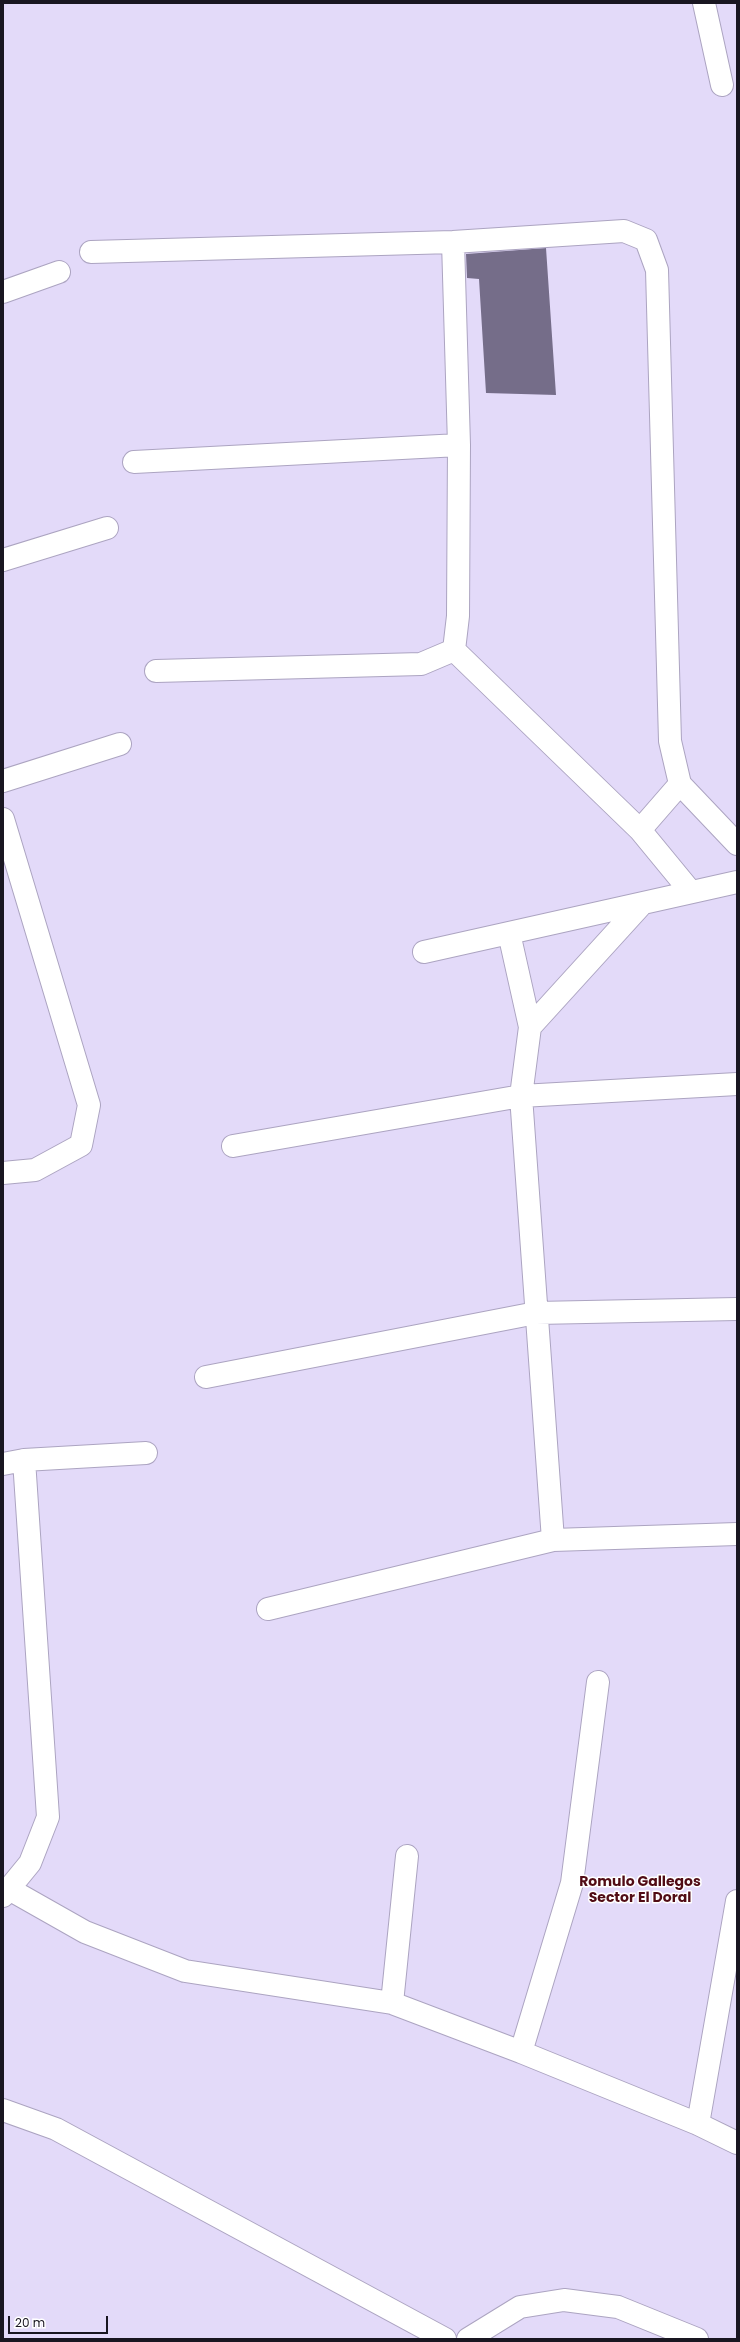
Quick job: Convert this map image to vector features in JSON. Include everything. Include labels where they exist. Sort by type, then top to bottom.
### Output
[{"type":"street","points":[[704,3],[722,85]]},
{"type":"street","points":[[91,252],[453,242],[624,231],[646,240],[657,270],[670,741],[680,784],[737,844]]},
{"type":"street","points":[[453,242],[459,444],[458,616],[454,650]]},
{"type":"street","points":[[3,292],[59,272]]},
{"type":"street","points":[[134,462],[459,444]]},
{"type":"street","points":[[3,560],[107,528]]},
{"type":"street","points":[[156,671],[421,664],[454,650]]},
{"type":"street","points":[[454,650],[640,830],[691,892]]},
{"type":"street","points":[[3,781],[120,744]]},
{"type":"street","points":[[640,830],[680,784]]},
{"type":"street","points":[[3,819],[89,1105],[81,1145],[35,1170],[3,1173]]},
{"type":"street","points":[[424,952],[641,905],[737,882]]},
{"type":"street","points":[[530,1026],[641,905]]},
{"type":"street","points":[[509,933],[530,1026],[521,1096],[553,1540]]},
{"type":"street","points":[[233,1146],[521,1096],[737,1084]]},
{"type":"street","points":[[206,1377],[536,1313],[737,1309]]},
{"type":"street","points":[[3,1464],[24,1460],[146,1453]]},
{"type":"street","points":[[24,1460],[48,1817],[30,1863],[6,1893],[86,1932],[185,1971],[392,2003],[521,2052],[698,2124],[737,2143]]},
{"type":"street","points":[[268,1609],[553,1540],[737,1534]]},
{"type":"street","points":[[521,2052],[572,1883],[598,1682]]},
{"type":"street","points":[[392,2003],[407,1856]]},
{"type":"street","points":[[698,2124],[737,1901]]},
{"type":"street","points":[[3,2110],[56,2129],[446,2339]]},
{"type":"street","points":[[468,2339],[520,2307],[564,2300],[618,2307],[697,2339]]},
{"type":"building","points":[[546,248],[556,395],[486,393],[479,279],[467,278],[466,254]]},
{"type":"district","name":"Romulo Gallegos Sector El Doral","points":[[640,1890]]}]
